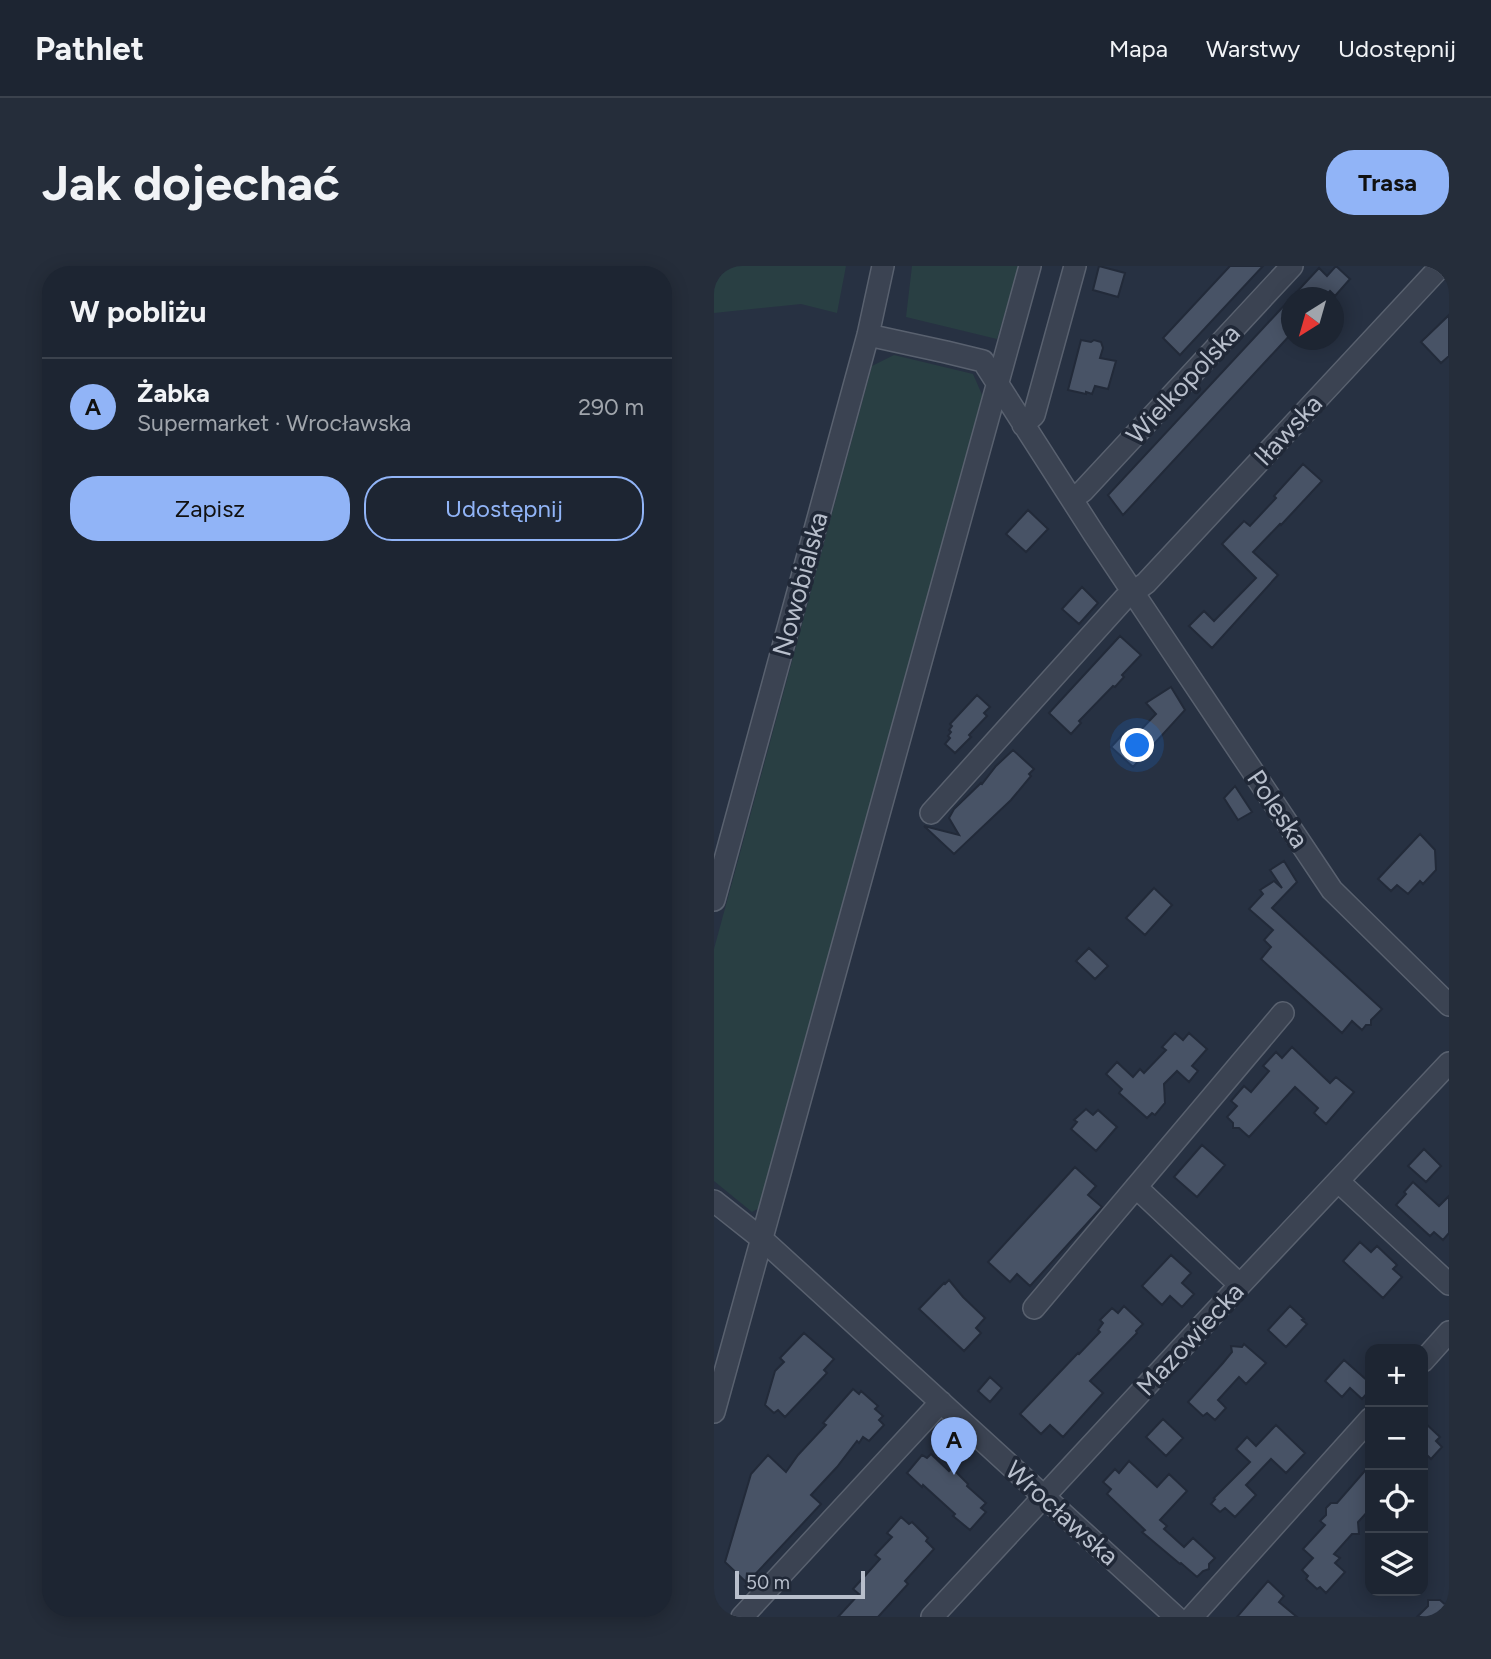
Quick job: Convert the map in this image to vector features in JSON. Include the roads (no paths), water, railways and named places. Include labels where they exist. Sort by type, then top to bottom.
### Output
[{"type":"street","name":"Nowobialska","points":[[714,900],[868,335],[883,266]]},
{"type":"street","points":[[714,1412],[1030,266]]},
{"type":"street","points":[[1024,425],[1034,415],[1075,266]]},
{"type":"street","name":"Wielkopolska","points":[[1072,499],[1083,491],[1292,266]]},
{"type":"street","name":"Iławska","points":[[1134,592],[1146,583],[1441,266]]},
{"type":"street","name":"Poleska","points":[[868,335],[983,361],[1332,890],[1449,1005]]},
{"type":"street","points":[[931,813],[1124,599],[1134,592]]},
{"type":"street","points":[[1034,1308],[1283,1013]]},
{"type":"street","name":"Mazowiecka","points":[[932,1617],[1449,1063]]},
{"type":"street","points":[[1339,1182],[1449,1284]]},
{"type":"street","points":[[1136,1187],[1240,1285]]},
{"type":"street","name":"Wrocławska","points":[[714,1201],[762,1239],[1176,1617]]},
{"type":"street","points":[[1428,1355],[1449,1332]]},
{"type":"street","points":[[741,1617],[941,1402]]},
{"type":"street","points":[[1192,1617],[1365,1425]]},
{"type":"place","name":"Żabka","points":[[954,1475]]}]
